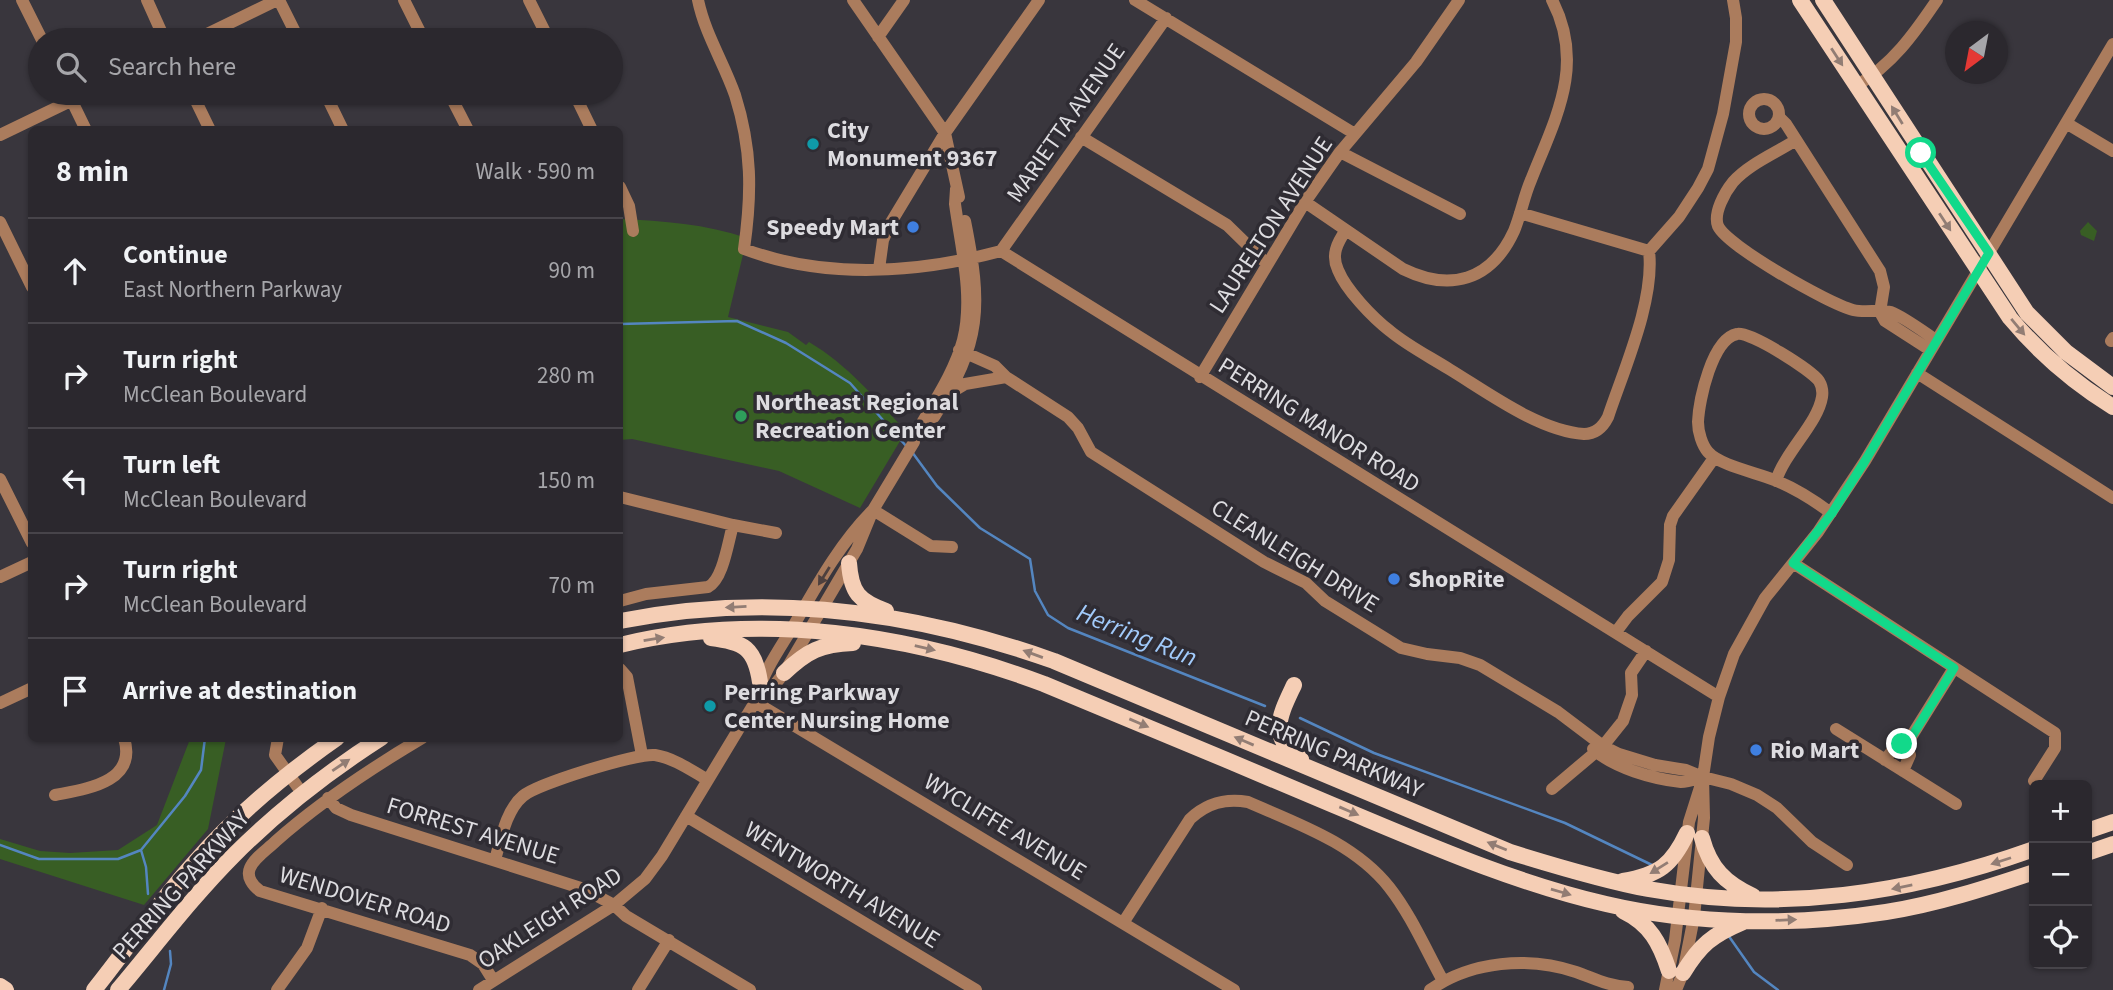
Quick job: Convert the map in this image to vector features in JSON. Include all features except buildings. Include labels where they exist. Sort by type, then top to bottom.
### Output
[{"type":"main road","points":[[1800,0],[2010,318],[2042,355],[2077,384],[2113,407]]},
{"type":"main road","points":[[1823,0],[2027,313],[2074,359],[2113,387]]},
{"type":"main road","points":[[849,563],[852,586],[862,599],[885,611],[942,628]]},
{"type":"main road","name":"PERRING PARKWAY","points":[[623,620],[679,611],[730,607],[804,608],[875,615],[942,628],[1014,647],[1054,662],[1510,852],[1616,882],[1689,894],[1761,899],[1837,896],[1883,890],[1967,872],[2029,851]]},
{"type":"main road","name":"PERRING PARKWAY","points":[[623,645],[741,629],[809,631],[897,641],[970,658],[1018,674],[1489,869],[1608,905],[1686,917],[1802,919],[1887,912],[1996,885],[2029,874]]},
{"type":"main road","points":[[681,635],[727,640],[744,646],[755,659],[760,682]]},
{"type":"main road","points":[[784,673],[800,659],[821,647],[897,641]]},
{"type":"main road","points":[[1294,685],[1280,717],[1280,737],[1286,747],[1329,777]]},
{"type":"main road","name":"PERRING PARKWAY","points":[[94,990],[146,921],[216,839],[289,773],[332,742]]},
{"type":"main road","name":"PERRING PARKWAY","points":[[118,990],[233,856],[302,793],[375,742]]},
{"type":"main road","points":[[2092,829],[2113,822]]},
{"type":"main road","points":[[1616,882],[1657,872],[1695,836],[1724,880],[1761,899]]},
{"type":"main road","points":[[2092,851],[2113,844]]},
{"type":"main road","points":[[1608,905],[1644,924],[1676,972],[1707,941],[1748,920]]},
{"type":"main road","points":[[83,990],[146,921]]},
{"type":"street","points":[[22,0],[36,28]]},
{"type":"street","points":[[147,0],[160,28]]},
{"type":"street","points":[[220,28],[278,0],[293,28]]},
{"type":"street","points":[[404,0],[418,28]]},
{"type":"street","points":[[698,0],[708,32],[735,95],[749,153],[750,203],[744,249],[765,257],[814,266],[879,269],[918,268],[1001,251]]},
{"type":"street","points":[[853,0],[945,133]]},
{"type":"street","points":[[878,37],[904,0]]},
{"type":"street","points":[[879,269],[883,240],[890,223],[945,133],[1039,0]]},
{"type":"street","points":[[1135,0],[1354,134]]},
{"type":"street","name":"LAURELTON AVENUE","points":[[1200,377],[1305,202],[1354,134],[1416,62],[1459,0]]},
{"type":"street","points":[[1305,202],[1403,269],[1420,277],[1444,282],[1456,281],[1482,270],[1493,260],[1513,232],[1529,184],[1556,123],[1567,75],[1566,38],[1552,0]]},
{"type":"street","points":[[1649,251],[1679,218],[1708,169],[1723,114],[1736,41],[1733,0]]},
{"type":"street","points":[[1856,86],[1884,68],[1911,38],[1937,0]]},
{"type":"street","points":[[532,1],[544,28]]},
{"type":"street","name":"MARIETTA AVENUE","points":[[1001,251],[1166,18]]},
{"type":"street","points":[[1676,990],[1676,972],[1686,917],[1695,836],[1705,799],[1703,777],[1709,737],[1719,696],[1734,654],[1754,616],[1832,513],[2113,44]]},
{"type":"street","points":[[0,135],[54,105]]},
{"type":"street","points":[[73,105],[84,126]]},
{"type":"street","points":[[198,105],[209,126]]},
{"type":"street","points":[[331,105],[341,126]]},
{"type":"street","points":[[455,105],[466,126]]},
{"type":"street","points":[[580,105],[590,126]]},
{"type":"street","points":[[1779,117],[1880,271],[1884,287],[1880,312]]},
{"type":"street","points":[[2066,123],[2113,151]]},
{"type":"street","name":"OAKLEIGH ROAD","points":[[914,442],[919,440],[950,393],[962,355],[967,319],[967,259],[955,204],[956,189],[945,133]]},
{"type":"street","points":[[1081,137],[1227,225],[1267,264]]},
{"type":"street","points":[[1796,140],[1741,174],[1733,182],[1719,208],[1717,223],[1720,229],[1792,281],[1828,301],[1855,310],[1891,312],[1933,345]]},
{"type":"street","points":[[1340,152],[1460,214]]},
{"type":"street","points":[[623,193],[629,206],[634,231]]},
{"type":"street","points":[[1520,213],[1649,251]]},
{"type":"street","points":[[0,222],[28,279]]},
{"type":"street","points":[[1346,230],[1335,251],[1337,269],[1345,282],[1391,332],[1530,417],[1555,428],[1583,434],[1600,429],[1608,416],[1648,292],[1651,261],[1649,251]]},
{"type":"street","name":"PERRING MANOR ROAD","points":[[1001,251],[1200,377],[1719,696]]},
{"type":"street","points":[[1776,481],[1786,459],[1816,412],[1822,398],[1822,387],[1818,379],[1806,370],[1745,334],[1732,335],[1720,345],[1714,355],[1708,377],[1698,421],[1705,447],[1714,458],[1776,481],[1832,513]]},
{"type":"street","name":"OAKLEIGH ROAD","points":[[755,702],[773,687],[784,673],[849,563],[864,536],[873,510],[962,355]]},
{"type":"street","name":"CLEANLEIGH DRIVE","points":[[962,355],[995,366],[1006,377],[1068,418],[1078,428],[1091,452],[1264,562],[1306,583],[1325,601],[1401,648],[1460,658],[1480,665],[1558,712],[1600,749],[1655,765],[1686,770],[1757,795],[1777,808],[1812,842],[1847,865]]},
{"type":"street","points":[[1917,373],[2113,498]]},
{"type":"street","points":[[950,393],[965,384],[1006,377]]},
{"type":"street","points":[[1616,632],[1662,582],[1669,560],[1670,525],[1673,516],[1714,458]]},
{"type":"street","points":[[0,479],[28,535]]},
{"type":"street","points":[[623,498],[776,533]]},
{"type":"street","points":[[873,510],[932,546],[952,547]]},
{"type":"street","name":"OAKLEIGH ROAD","points":[[479,990],[614,905],[651,871],[755,702],[760,682],[804,608],[854,528],[873,510]]},
{"type":"street","points":[[623,600],[714,584],[719,576],[733,525]]},
{"type":"street","points":[[1793,563],[2055,733],[2055,748],[2034,780]]},
{"type":"street","points":[[0,577],[28,564]]},
{"type":"street","points":[[1552,789],[1600,749],[1623,721],[1632,695],[1632,673],[1646,651]]},
{"type":"street","points":[[1906,746],[1954,668]]},
{"type":"street","points":[[623,672],[627,677],[642,755]]},
{"type":"street","points":[[0,703],[28,690]]},
{"type":"street","name":"WYCLIFFE AVENUE","points":[[755,702],[1234,990]]},
{"type":"street","points":[[1836,729],[1956,804]]},
{"type":"street","points":[[55,795],[106,783],[118,773],[125,761],[126,742]]},
{"type":"street","points":[[276,742],[275,755],[302,793]]},
{"type":"street","points":[[328,798],[415,742]]},
{"type":"street","points":[[1885,760],[1896,746],[1906,746]]},
{"type":"street","points":[[1903,771],[1910,755],[1906,746]]},
{"type":"street","points":[[495,859],[513,809],[523,796],[535,788],[642,755],[668,758],[708,780]]},
{"type":"street","name":"FORREST AVENUE","points":[[328,798],[345,813],[572,884],[614,905],[626,916],[750,990]]},
{"type":"street","name":"WENDOVER ROAD","points":[[328,798],[267,850],[249,870],[250,879],[260,891],[470,955],[483,964],[494,980]]},
{"type":"street","points":[[1123,923],[1190,819],[1213,804],[1238,800],[1248,802],[1338,843],[1373,869],[1398,900],[1443,981]]},
{"type":"street","name":"WENTWORTH AVENUE","points":[[687,816],[976,990]]},
{"type":"street","points":[[276,990],[307,948],[322,908]]},
{"type":"street","points":[[638,990],[669,940]]},
{"type":"street","points":[[1430,990],[1443,981],[1486,967],[1525,962],[1568,970],[1607,985],[1628,986]]},
{"type":"street","points":[[1665,990],[1676,972]]},
{"type":"green space","name":"Northeast Regional Recreation Center","points":[[623,219],[700,226],[747,238],[728,317],[788,332],[806,345],[809,342],[849,372],[906,431],[860,508],[779,471],[632,439],[623,440]]},
{"type":"green space","points":[[2088,222],[2097,231],[2094,241],[2081,235],[2080,231]]},
{"type":"green space","points":[[189,742],[225,742],[208,829],[144,905],[0,859],[0,839],[40,851],[70,853],[118,850],[157,825]]},
{"type":"waterway","name":"Herring Run","points":[[623,324],[737,321],[786,343],[850,383],[907,447]]},
{"type":"waterway","name":"Herring Run","points":[[912,452],[937,486],[980,528],[1030,559],[1035,591],[1048,615],[1068,628],[1265,706]]},
{"type":"waterway","name":"Herring Run","points":[[1300,718],[1374,753],[1565,823],[1652,865]]},
{"type":"waterway","points":[[0,845],[39,859],[118,859],[141,850],[185,796],[201,770],[204,742]]},
{"type":"waterway","name":"Herring Run","points":[[141,850],[146,867],[148,894]]},
{"type":"waterway","name":"Herring Run","points":[[1728,935],[1754,972],[1778,990]]},
{"type":"waterway","name":"Herring Run","points":[[164,990],[171,964],[170,951]]},
{"type":"place","name":"City Monument 9367","points":[[813,144]]},
{"type":"place","name":"Speedy Mart","points":[[913,227]]},
{"type":"place","name":"Northeast Regional Recreation Center","points":[[741,416]]},
{"type":"place","name":"ShopRite","points":[[1394,579]]},
{"type":"place","name":"Perring Parkway Center Nursing Home","points":[[710,706]]},
{"type":"place","name":"Rio Mart","points":[[1756,750]]},
{"type":"route","points":[[1902,744],[1906,746],[1954,668],[1793,563],[1832,513],[1865,461],[1989,253],[1921,153]]}]
